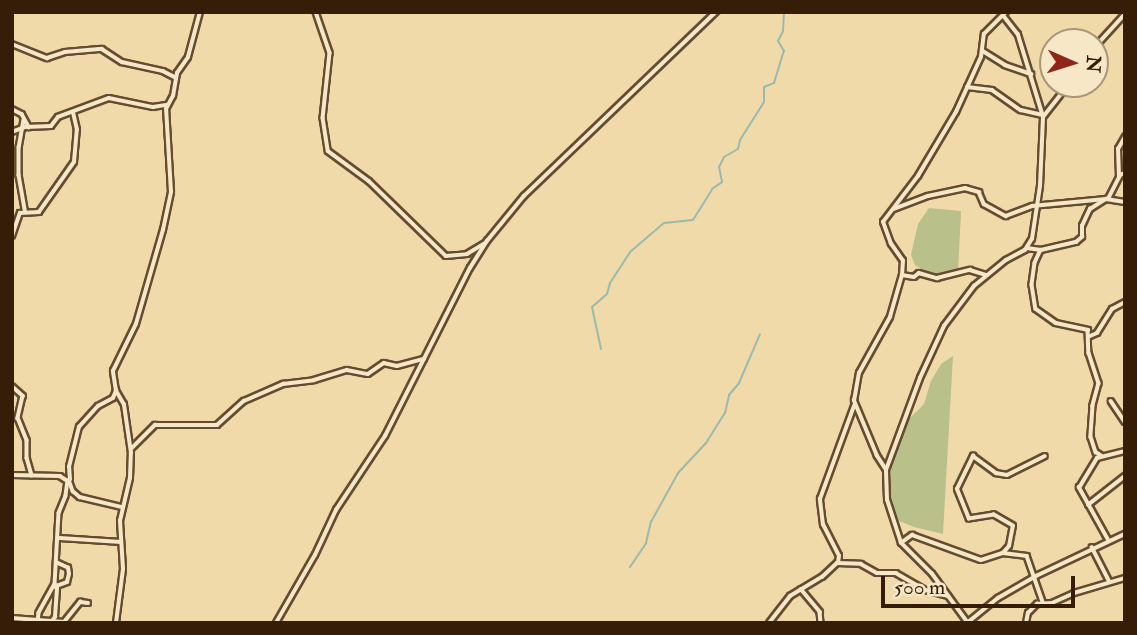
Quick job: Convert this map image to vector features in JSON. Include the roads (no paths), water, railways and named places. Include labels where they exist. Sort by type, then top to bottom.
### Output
[{"type":"street","points":[[116,623],[123,569],[122,507],[130,478],[131,449],[124,405],[117,391],[114,368],[136,324],[154,267],[170,199],[166,105],[174,93],[175,77],[188,57],[200,12]]},
{"type":"street","points":[[316,12],[330,50],[323,118],[328,151],[369,181],[446,256],[467,254],[487,242]]},
{"type":"street","points":[[276,623],[315,555],[336,510],[385,436],[470,268],[487,242],[520,201],[716,12]]},
{"type":"street","points":[[838,563],[839,556],[823,525],[820,499],[854,404],[859,373],[890,317],[902,275],[903,261],[883,229],[885,218],[918,176],[967,87],[983,51],[984,34],[1004,14],[1018,35],[1043,116],[1040,186],[1035,205],[1032,239],[1027,248],[974,286],[939,335],[900,428],[886,470],[887,500],[901,543],[932,574],[967,623],[998,598],[1036,576],[1125,534]]},
{"type":"street","points":[[1109,32],[1125,14]]},
{"type":"street","points":[[12,44],[47,58],[99,48],[108,51],[121,62],[163,71],[175,77]]},
{"type":"street","points":[[983,51],[1005,65],[1032,74]]},
{"type":"street","points":[[967,87],[992,90],[1021,110],[1043,116]]},
{"type":"street","points":[[12,132],[22,128],[51,126],[58,117],[109,98],[148,107],[166,105]]},
{"type":"street","points":[[1043,116],[1058,98]]},
{"type":"street","points":[[12,109],[22,114],[29,127]]},
{"type":"street","points":[[12,236],[19,215],[25,210],[40,211],[64,171],[74,162],[76,130],[73,112]]},
{"type":"street","points":[[24,120],[19,175],[25,210]]},
{"type":"street","points":[[1119,177],[1117,154],[1125,137]]},
{"type":"street","points":[[1027,248],[1041,250],[1076,242],[1082,237],[1082,226],[1090,209],[1107,199],[1119,177],[1125,173]]},
{"type":"street","points":[[893,209],[928,196],[965,188],[979,192],[984,204],[1004,216],[1035,205],[1107,199],[1125,202]]},
{"type":"street","points":[[1041,250],[1035,263],[1032,285],[1036,309],[1056,323],[1087,329],[1099,383],[1093,406],[1091,437],[1096,452],[1102,456]]},
{"type":"street","points":[[902,275],[914,276],[919,273],[940,278],[970,270],[986,275]]},
{"type":"street","points":[[1088,337],[1097,333],[1112,309],[1125,302]]},
{"type":"street","points":[[131,449],[155,425],[217,425],[244,401],[283,384],[314,380],[347,370],[368,374],[384,363],[397,366],[424,359]]},
{"type":"street","points":[[12,386],[23,396],[18,422],[27,443],[27,458],[32,475]]},
{"type":"street","points":[[52,621],[55,617],[59,513],[66,496],[69,467],[79,427],[92,416],[98,406],[114,398],[117,391]]},
{"type":"street","points":[[1111,401],[1125,422]]},
{"type":"street","points":[[854,404],[886,470]]},
{"type":"street","points":[[1108,540],[1079,488],[1094,462],[1102,456],[1125,451]]},
{"type":"street","points":[[1005,553],[1013,526],[994,515],[978,515],[969,519],[957,489],[973,456],[996,473],[1007,475],[1045,456]]},
{"type":"street","points":[[12,475],[68,480]]},
{"type":"street","points":[[1088,505],[1125,476]]},
{"type":"street","points":[[68,480],[73,491],[80,497],[122,507]]},
{"type":"street","points":[[901,543],[912,535],[981,560],[1005,553],[1026,554],[1036,576],[1042,603]]},
{"type":"street","points":[[60,538],[121,542]]},
{"type":"street","points":[[1093,547],[1109,581]]},
{"type":"street","points":[[38,621],[55,587],[67,581],[69,571],[57,563]]},
{"type":"street","points":[[770,622],[786,599],[838,563],[862,564],[877,573],[897,573],[926,590],[949,597]]},
{"type":"street","points":[[1026,623],[1030,610],[1042,603],[1052,603],[1109,581],[1125,578]]},
{"type":"street","points":[[801,589],[820,612],[821,623]]},
{"type":"street","points":[[13,620],[20,618],[65,621],[80,602],[88,603]]},
{"type":"waterway","points":[[601,349],[592,307],[607,294],[610,283],[630,252],[664,223],[693,220],[712,189],[722,182],[719,167],[724,157],[738,149],[740,140],[764,102],[764,87],[774,83],[784,51],[778,41],[783,31],[784,12]]},
{"type":"waterway","points":[[630,567],[646,543],[651,522],[678,473],[706,443],[725,413],[729,395],[739,383],[760,334]]}]
